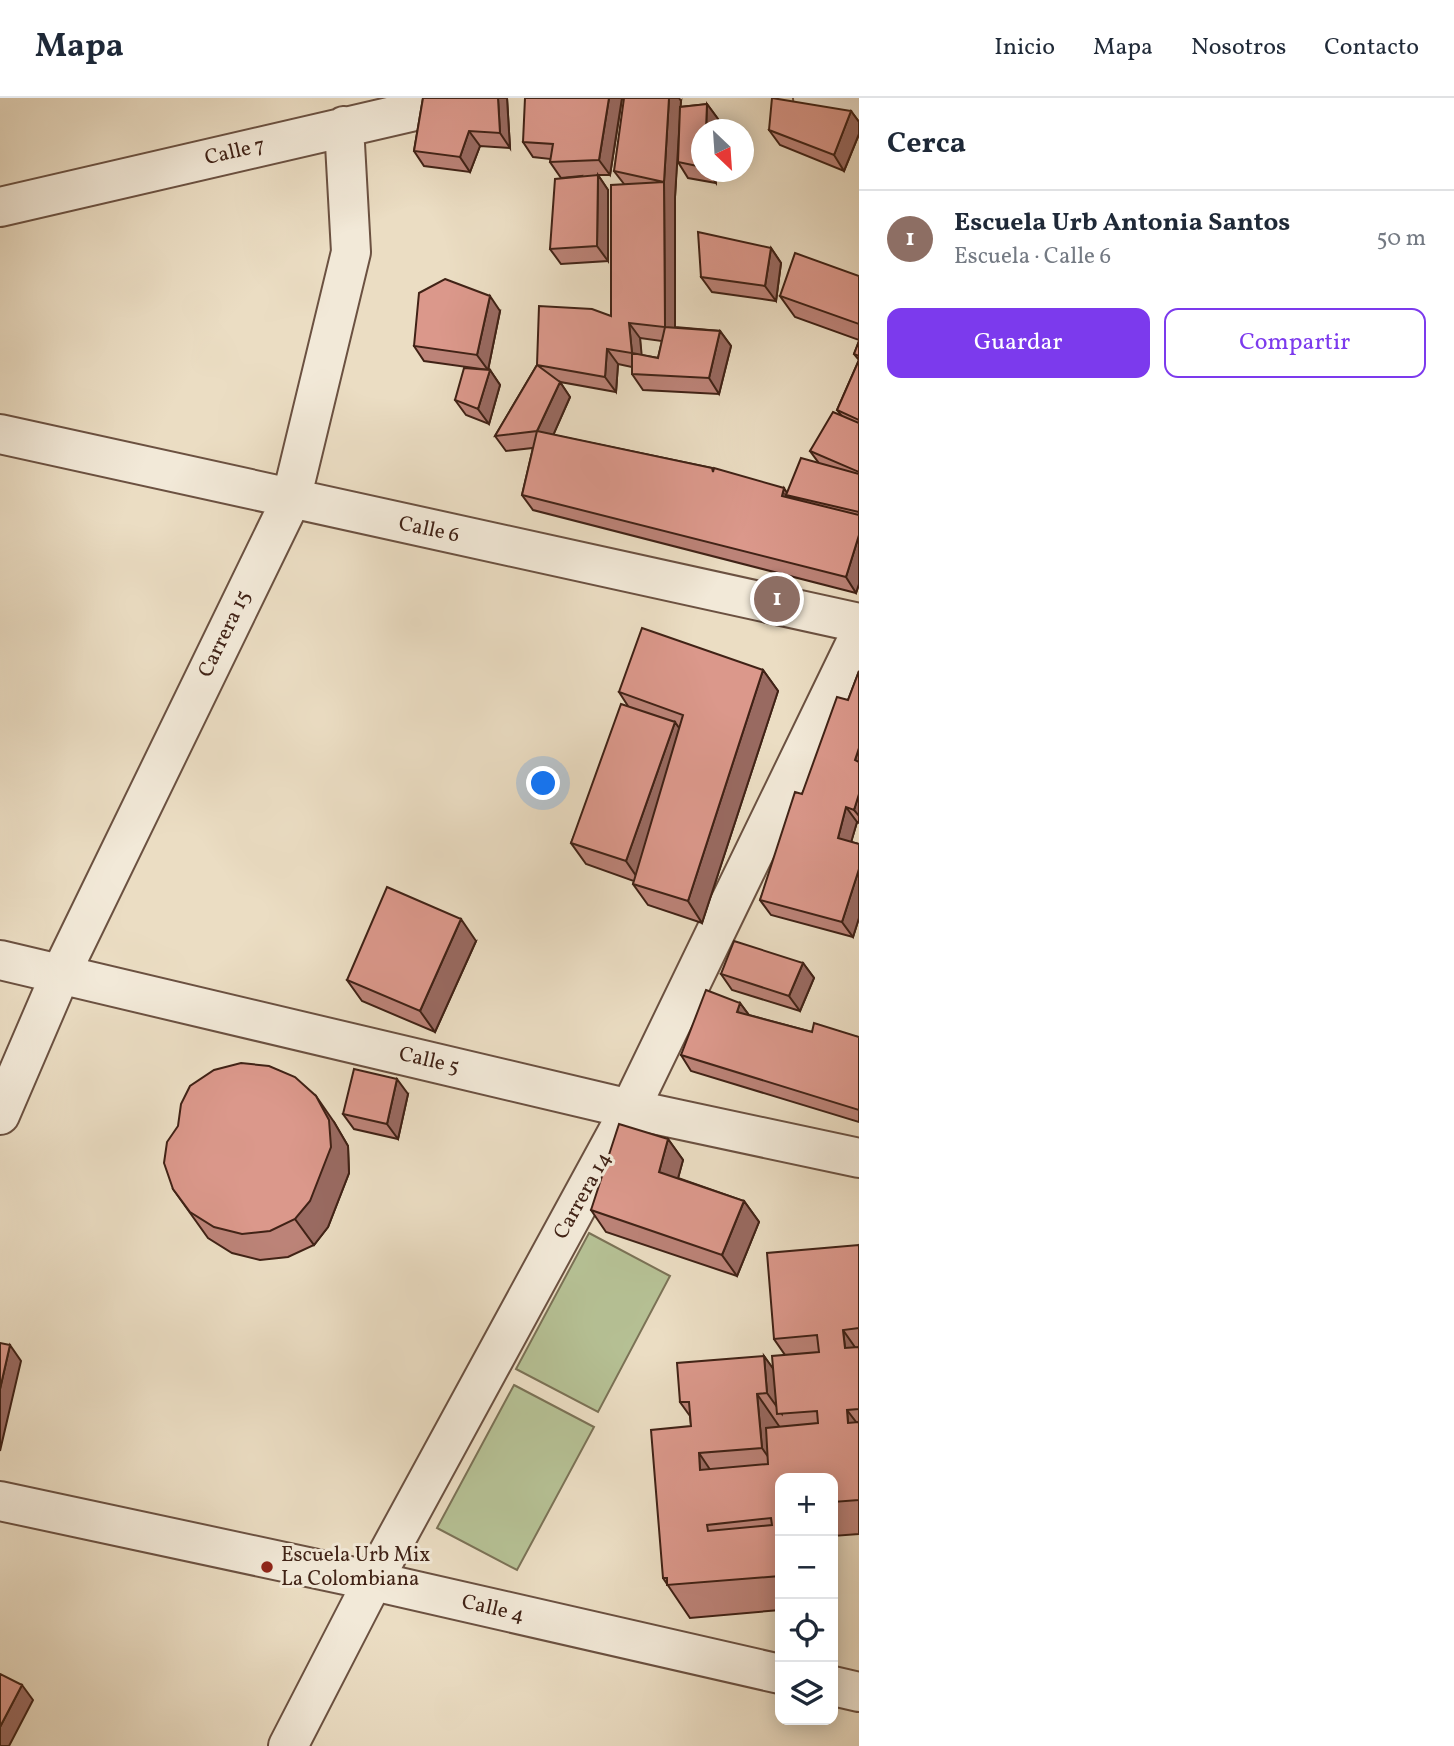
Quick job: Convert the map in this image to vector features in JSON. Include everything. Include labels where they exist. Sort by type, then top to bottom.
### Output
[{"type":"street","name":"Calle 7","points":[[0,207],[471,98]]},
{"type":"street","points":[[813,98],[859,106]]},
{"type":"street","name":"Carrera 15","points":[[0,1115],[61,974],[291,499],[351,252],[344,126]]},
{"type":"street","name":"Calle 6","points":[[0,434],[859,623]]},
{"type":"street","name":"Carrera 14","points":[[288,1746],[373,1581],[630,1109],[859,636]]},
{"type":"street","name":"Calle 5","points":[[0,960],[630,1109],[859,1158]]},
{"type":"street","name":"Calle 4","points":[[0,1501],[373,1581],[775,1673]]},
{"type":"street","points":[[838,1687],[859,1692]]},
{"type":"green space","points":[[589,1233],[670,1276],[598,1412],[516,1369]]},
{"type":"green space","points":[[514,1385],[594,1427],[517,1570],[437,1528]]},
{"type":"building","points":[[423,98],[498,98],[500,133],[469,131],[460,157],[414,151]]},
{"type":"building","points":[[525,98],[609,98],[599,160],[550,162],[553,144],[523,142]]},
{"type":"building","points":[[624,98],[669,98],[664,182],[614,171]]},
{"type":"building","points":[[772,98],[851,111],[834,155],[769,130]]},
{"type":"building","points":[[707,104],[706,119],[691,119],[691,165],[678,162],[680,107]]},
{"type":"building","points":[[598,175],[597,246],[550,249],[555,179]]},
{"type":"building","points":[[664,182],[665,327],[629,323],[632,353],[607,349],[605,377],[537,365],[539,306],[592,309],[611,316],[611,185]]},
{"type":"building","points":[[698,232],[771,248],[765,286],[701,277]]},
{"type":"building","points":[[795,253],[859,276],[859,324],[780,296]]},
{"type":"building","points":[[445,279],[490,296],[477,355],[414,346],[419,293]]},
{"type":"building","points":[[665,327],[720,331],[709,378],[632,374],[632,353],[658,358]]},
{"type":"building","points":[[859,341],[859,356],[854,354]]},
{"type":"building","points":[[859,360],[859,420],[837,410]]},
{"type":"building","points":[[537,365],[560,382],[537,431],[495,436]]},
{"type":"building","points":[[464,368],[490,370],[478,409],[455,400]]},
{"type":"building","points":[[833,412],[859,423],[859,472],[810,451]]},
{"type":"building","points":[[537,431],[712,468],[713,472],[714,468],[784,488],[782,496],[859,515],[859,535],[846,577],[522,495]]},
{"type":"building","points":[[801,458],[859,474],[859,512],[786,495]]},
{"type":"building","points":[[642,628],[763,670],[688,901],[633,884],[683,715],[619,692]]},
{"type":"building","points":[[859,671],[859,748],[855,760],[859,762],[859,794],[854,810],[846,807],[838,838],[859,844],[859,869],[842,922],[760,900],[795,792],[802,794],[837,697],[848,700]]},
{"type":"building","points":[[621,704],[675,722],[626,861],[571,843]]},
{"type":"building","points":[[387,887],[461,919],[420,1011],[347,980]]},
{"type":"building","points":[[734,941],[803,963],[789,996],[721,974]]},
{"type":"building","points":[[706,990],[740,1003],[737,1012],[812,1032],[814,1023],[859,1037],[859,1110],[681,1055]]},
{"type":"building","points":[[241,1063],[269,1066],[295,1077],[316,1096],[329,1120],[331,1147],[310,1201],[295,1219],[270,1231],[242,1234],[214,1227],[190,1212],[173,1189],[164,1163],[167,1142],[178,1126],[181,1104],[190,1086],[214,1070]]},
{"type":"building","points":[[354,1069],[397,1079],[387,1124],[343,1114]]},
{"type":"building","points":[[619,1124],[668,1139],[659,1172],[744,1201],[722,1255],[591,1210]]},
{"type":"building","points":[[859,1245],[859,1328],[843,1330],[845,1348],[859,1347],[859,1409],[847,1410],[848,1423],[859,1422],[859,1500],[838,1502],[838,1473],[775,1473],[775,1576],[667,1585],[667,1578],[663,1578],[651,1430],[691,1426],[689,1402],[680,1402],[677,1363],[764,1356],[767,1393],[757,1394],[762,1448],[699,1453],[700,1470],[768,1464],[766,1428],[818,1423],[817,1411],[777,1414],[772,1356],[819,1352],[817,1335],[774,1339],[767,1253]],"holes":[[[771,1518],[772,1525],[708,1531],[707,1525]]]},
{"type":"building","points":[[0,1343],[10,1345],[0,1389]]},
{"type":"building","points":[[0,1674],[22,1685],[0,1727]]},
{"type":"place","name":"Escuela Urb Antonia Santos","points":[[777,599]]},
{"type":"place","name":"Escuela Urb Mix La Colombiana","points":[[267,1567]]}]
